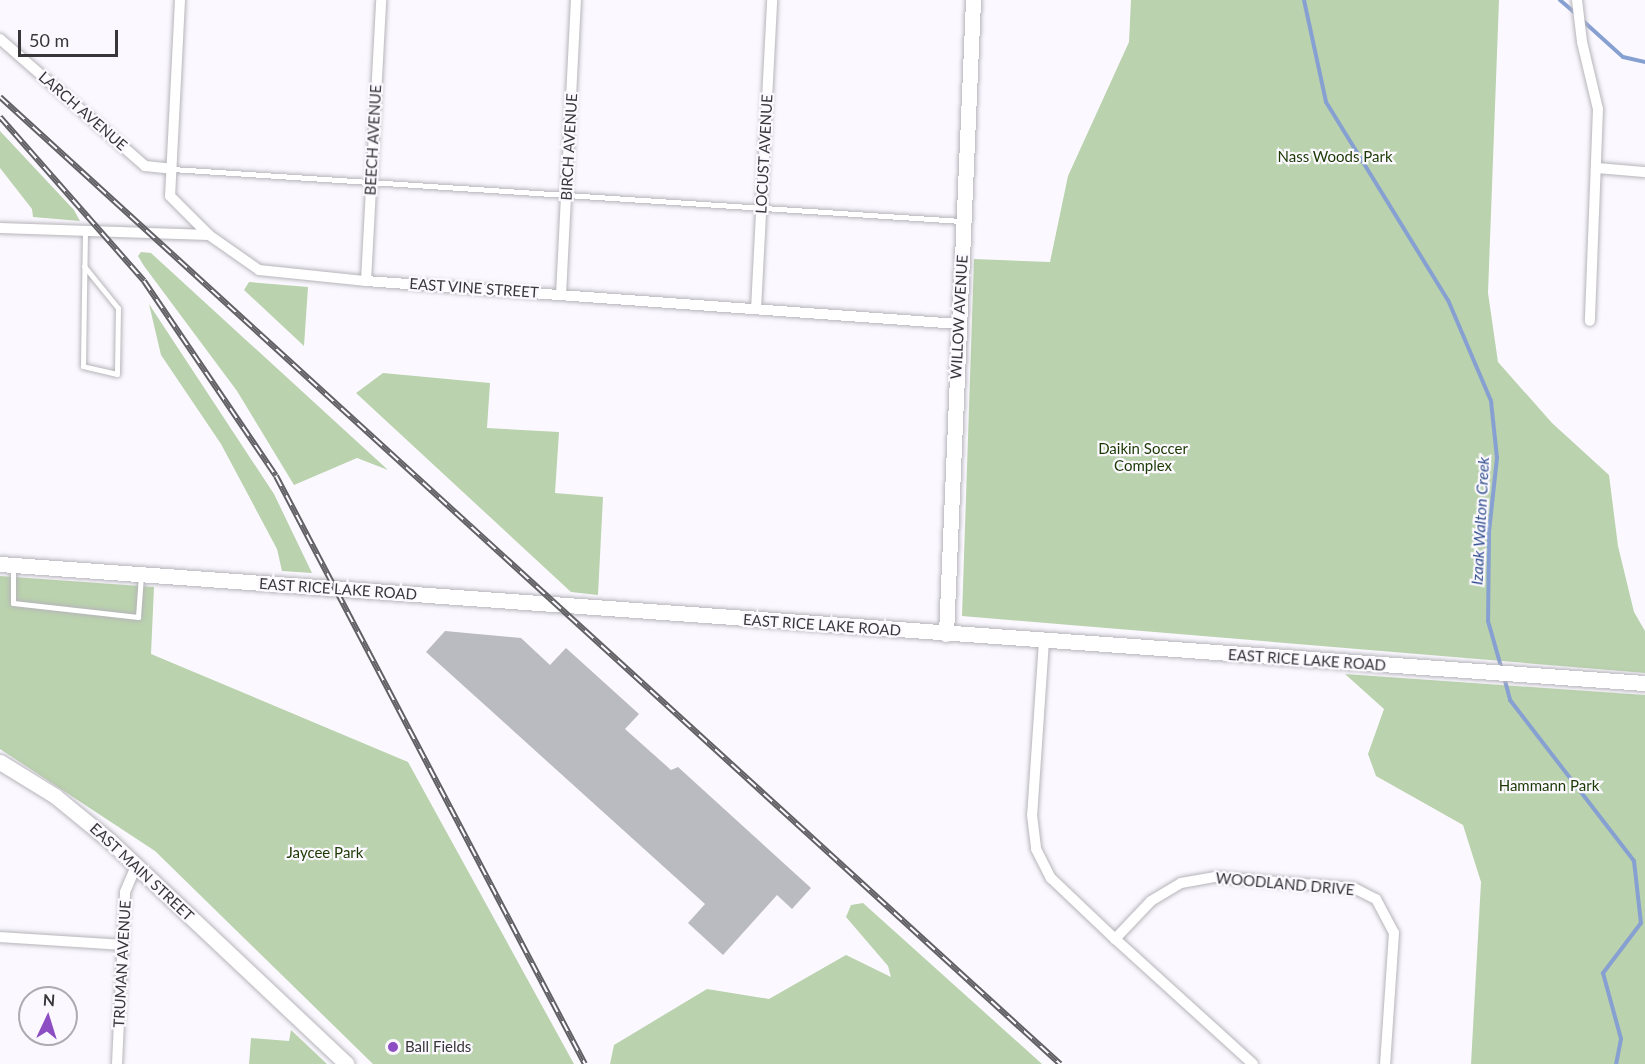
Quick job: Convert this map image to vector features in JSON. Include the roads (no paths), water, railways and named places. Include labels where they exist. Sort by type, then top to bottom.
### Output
[{"type":"street","points":[[180,0],[170,196],[209,235]]},
{"type":"street","name":"BEECH AVENUE","points":[[366,280],[381,0]]},
{"type":"street","name":"BIRCH AVENUE","points":[[561,295],[576,0]]},
{"type":"street","name":"LOCUST AVENUE","points":[[756,309],[772,0]]},
{"type":"street","name":"WILLOW AVENUE","points":[[946,634],[973,0]]},
{"type":"street","points":[[1577,0],[1577,16],[1596,91],[1596,168],[1590,321]]},
{"type":"street","name":"LARCH AVENUE","points":[[0,39],[145,166],[172,169]]},
{"type":"street","points":[[1596,168],[1645,172]]},
{"type":"street","points":[[0,228],[85,233],[209,235]]},
{"type":"street","name":"EAST VINE STREET","points":[[209,235],[259,270],[958,324]]},
{"type":"street","name":"EAST RICE LAKE ROAD","points":[[7,565],[1645,683]]},
{"type":"street","points":[[1044,641],[1032,815],[1036,849],[1051,878],[1253,1064]]},
{"type":"street","name":"EAST MAIN STREET","points":[[0,762],[55,796],[136,866],[347,1064]]},
{"type":"street","name":"TRUMAN AVENUE","points":[[117,1064],[125,892],[136,866]]},
{"type":"street","name":"WOODLAND DRIVE","points":[[1115,939],[1151,901],[1196,879],[1365,892],[1386,909],[1394,933],[1385,1064]]},
{"type":"street","points":[[0,937],[123,945]]},
{"type":"lane","points":[[172,169],[371,180],[963,221]]},
{"type":"lane","points":[[84,266],[118,308],[117,374],[83,366],[84,266],[85,233]]},
{"type":"lane","points":[[7,565],[13,603],[138,617],[141,575]]},
{"type":"waterway","name":"Izaak Walton Creek","points":[[1304,0],[1326,102],[1448,300],[1491,401],[1497,458],[1489,532],[1488,621],[1502,670]]},
{"type":"waterway","points":[[1560,0],[1577,15]]},
{"type":"waterway","points":[[1582,20],[1623,57],[1645,62]]},
{"type":"waterway","name":"Izaak Walton Creek","points":[[1504,677],[1510,700],[1634,861],[1641,923],[1603,973],[1621,1039],[1616,1064]]},
{"type":"railway","points":[[0,97],[1060,1064]]},
{"type":"railway","points":[[0,117],[144,281],[276,476],[585,1064]]},
{"type":"place","name":"Ball Fields","points":[[393,1047]]},
{"type":"park label","name":"Nass Woods Park","points":[[1335,157]]},
{"type":"park label","name":"Daikin Soccer Complex","points":[[1143,456]]},
{"type":"park label","name":"Hammann Park","points":[[1549,786]]},
{"type":"park label","name":"Jaycee Park","points":[[325,853]]}]
